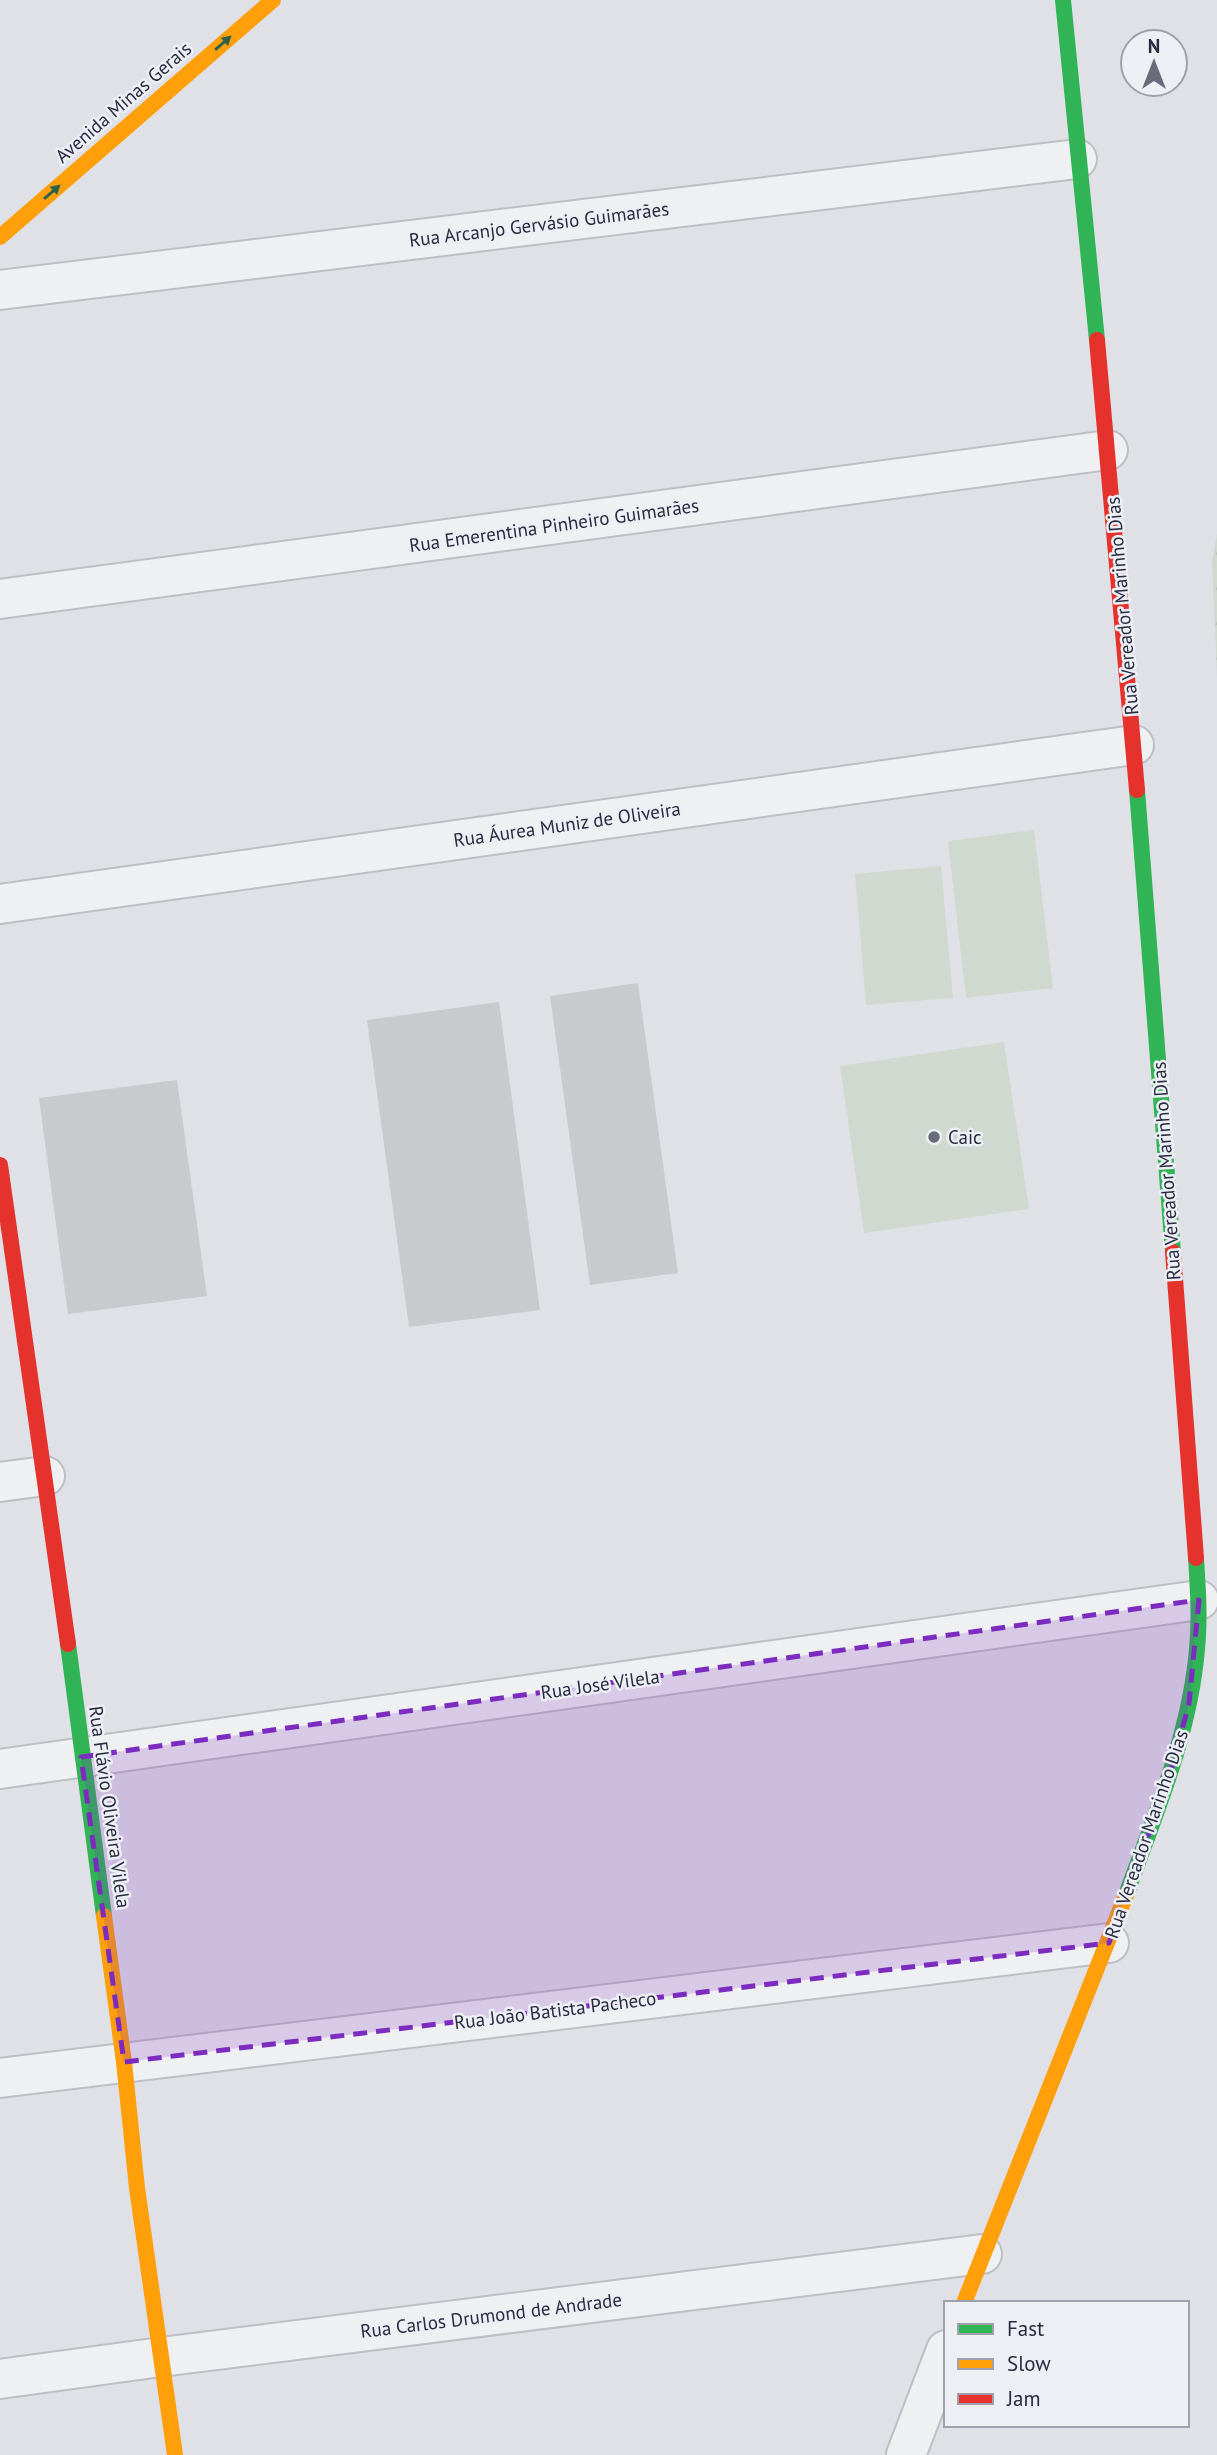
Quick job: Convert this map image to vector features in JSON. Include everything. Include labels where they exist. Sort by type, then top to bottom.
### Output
[{"type":"street","name":"Avenida Minas Gerais","points":[[0,237],[273,0]]},
{"type":"street","name":"Rua Vereador Marinho Dias","points":[[965,2301],[1109,1943],[1168,1781],[1189,1704],[1197,1650],[1199,1600],[1134,745],[1108,450],[1063,0]]},
{"type":"street","points":[[238,5],[257,14]]},
{"type":"street","name":"Rua Arcanjo Gervásio Guimarães","points":[[0,290],[1077,159]]},
{"type":"street","name":"Rua Emerentina Pinheiro Guimarães","points":[[0,599],[1108,450]]},
{"type":"street","name":"Rua Áurea Muniz de Oliveira","points":[[0,904],[1134,745]]},
{"type":"street","name":"Rua Flávio Oliveira Vilela","points":[[1,1176],[45,1476],[124,2062],[137,2188],[175,2455]]},
{"type":"street","points":[[0,1482],[45,1476]]},
{"type":"street","name":"Rua José Vilela","points":[[0,1769],[1199,1600]]},
{"type":"street","name":"Rua João Batista Pacheco","points":[[0,2078],[1109,1943]]},
{"type":"street","name":"Rua Carlos Drumond de Andrade","points":[[0,2379],[982,2254]]},
{"type":"street","points":[[906,2455],[944,2355]]},
{"type":"highlighted area","points":[[1199,1600],[1189,1704],[1168,1781],[1109,1943],[124,2062],[81,1757]]},
{"type":"green space","points":[[1217,534],[1217,676],[1212,562]]},
{"type":"green space","points":[[1034,830],[1053,988],[966,998],[948,841]]},
{"type":"green space","points":[[941,866],[953,998],[866,1005],[855,874]]},
{"type":"green space","name":"Caic","points":[[1004,1042],[1029,1209],[864,1233],[840,1066]]},
{"type":"building","points":[[638,983],[678,1273],[590,1285],[550,996]]},
{"type":"building","points":[[499,1002],[540,1310],[409,1327],[367,1020]]},
{"type":"building","points":[[177,1080],[207,1296],[68,1314],[39,1098]]},
{"type":"traffic: fast","points":[[1063,0],[1097,340]]},
{"type":"traffic: fast","points":[[1137,790],[1173,1252]]},
{"type":"traffic: fast","points":[[1126,1895],[1170,1774],[1187,1712],[1198,1638],[1196,1558]]},
{"type":"traffic: fast","points":[[68,1644],[104,1916]]},
{"type":"traffic: slow","points":[[0,237],[273,0]]},
{"type":"traffic: slow","points":[[965,2301],[1126,1895]]},
{"type":"traffic: slow","points":[[104,1916],[124,2062],[137,2188],[175,2455]]},
{"type":"traffic: jam","points":[[1097,340],[1137,790]]},
{"type":"traffic: jam","points":[[0,1165],[68,1644]]},
{"type":"traffic: jam","points":[[1173,1252],[1196,1558]]},
{"type":"place","name":"Caic","points":[[934,1137]]}]
